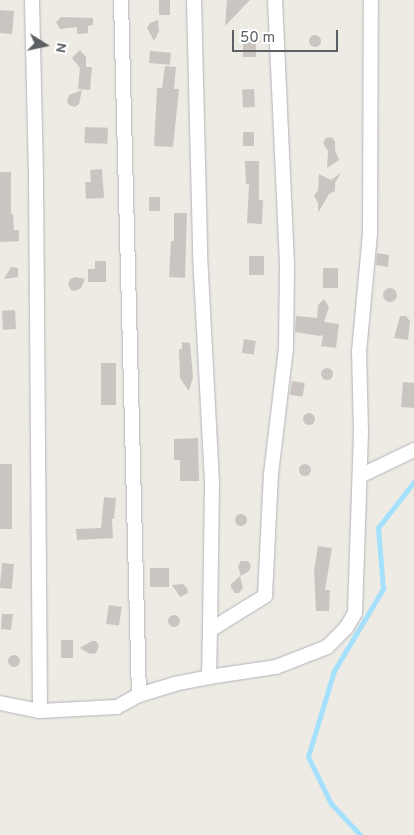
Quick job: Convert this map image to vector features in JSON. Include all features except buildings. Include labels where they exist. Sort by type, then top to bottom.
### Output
[{"type":"street","points":[[32,0],[36,189],[40,711]]},
{"type":"street","points":[[121,0],[139,695]]},
{"type":"street","points":[[194,0],[200,254],[212,483],[209,677]]},
{"type":"street","points":[[210,630],[263,599],[266,593],[271,474],[286,348],[287,264],[275,0]]},
{"type":"street","points":[[0,703],[40,711],[117,707],[139,695],[174,684],[276,667],[327,647],[346,628],[355,613],[360,476],[359,352],[370,232],[371,0]]},
{"type":"street","points":[[360,476],[414,450]]},
{"type":"waterway","points":[[360,835],[331,804],[308,757],[334,671],[383,589],[378,528],[414,482]]}]
